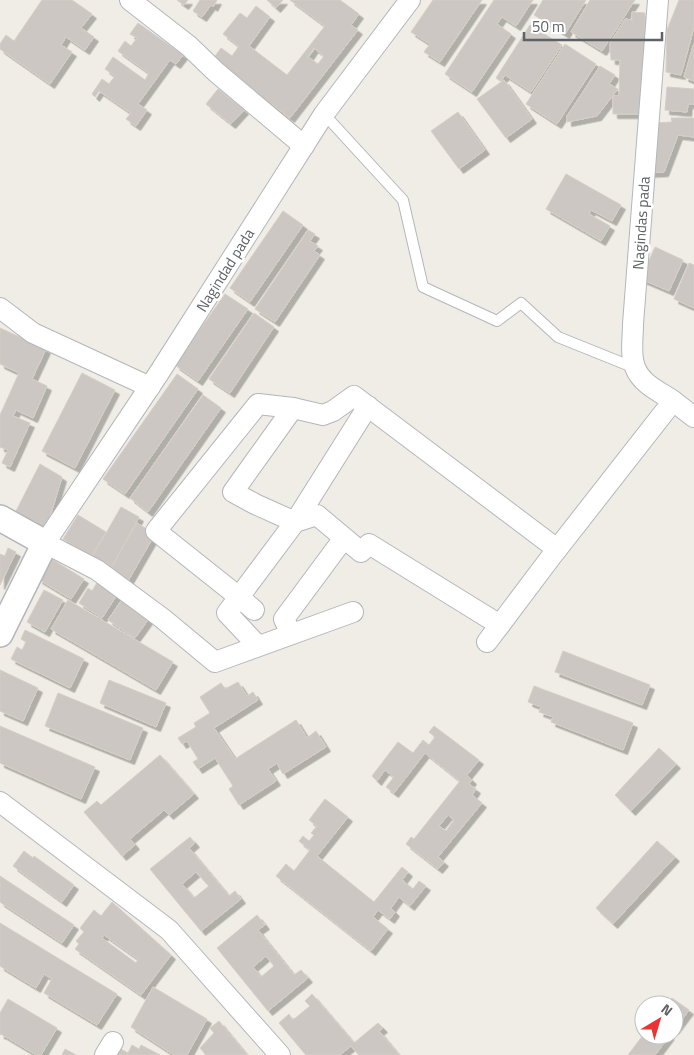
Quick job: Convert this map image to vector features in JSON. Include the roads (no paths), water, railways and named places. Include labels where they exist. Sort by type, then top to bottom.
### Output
[{"type":"street","points":[[130,0],[189,46],[216,72],[304,146]]},
{"type":"street","name":"Nagindas pada","points":[[635,368],[633,358],[633,324],[658,0]]},
{"type":"street","name":"Nagindad pada","points":[[45,543],[150,388],[324,114],[399,3]]},
{"type":"street","points":[[0,308],[33,333],[150,388]]},
{"type":"street","points":[[635,368],[647,385],[673,401],[694,418]]},
{"type":"street","points":[[246,603],[156,532],[258,404],[293,408],[322,415],[334,411],[354,396],[557,549]]},
{"type":"street","points":[[488,642],[557,549],[673,401]]},
{"type":"street","points":[[258,646],[227,613],[246,603],[368,406]]},
{"type":"street","points":[[293,408],[233,492],[295,522],[317,515],[361,552],[369,544],[500,625]]},
{"type":"street","points":[[0,518],[97,570],[162,618],[215,662],[353,612]]},
{"type":"street","points":[[291,634],[284,619],[344,538]]},
{"type":"street","points":[[0,634],[45,543]]},
{"type":"street","points":[[0,802],[169,930],[280,1055]]},
{"type":"lane","points":[[324,114],[403,200],[423,287],[497,321],[521,303],[558,337],[635,368]]}]
